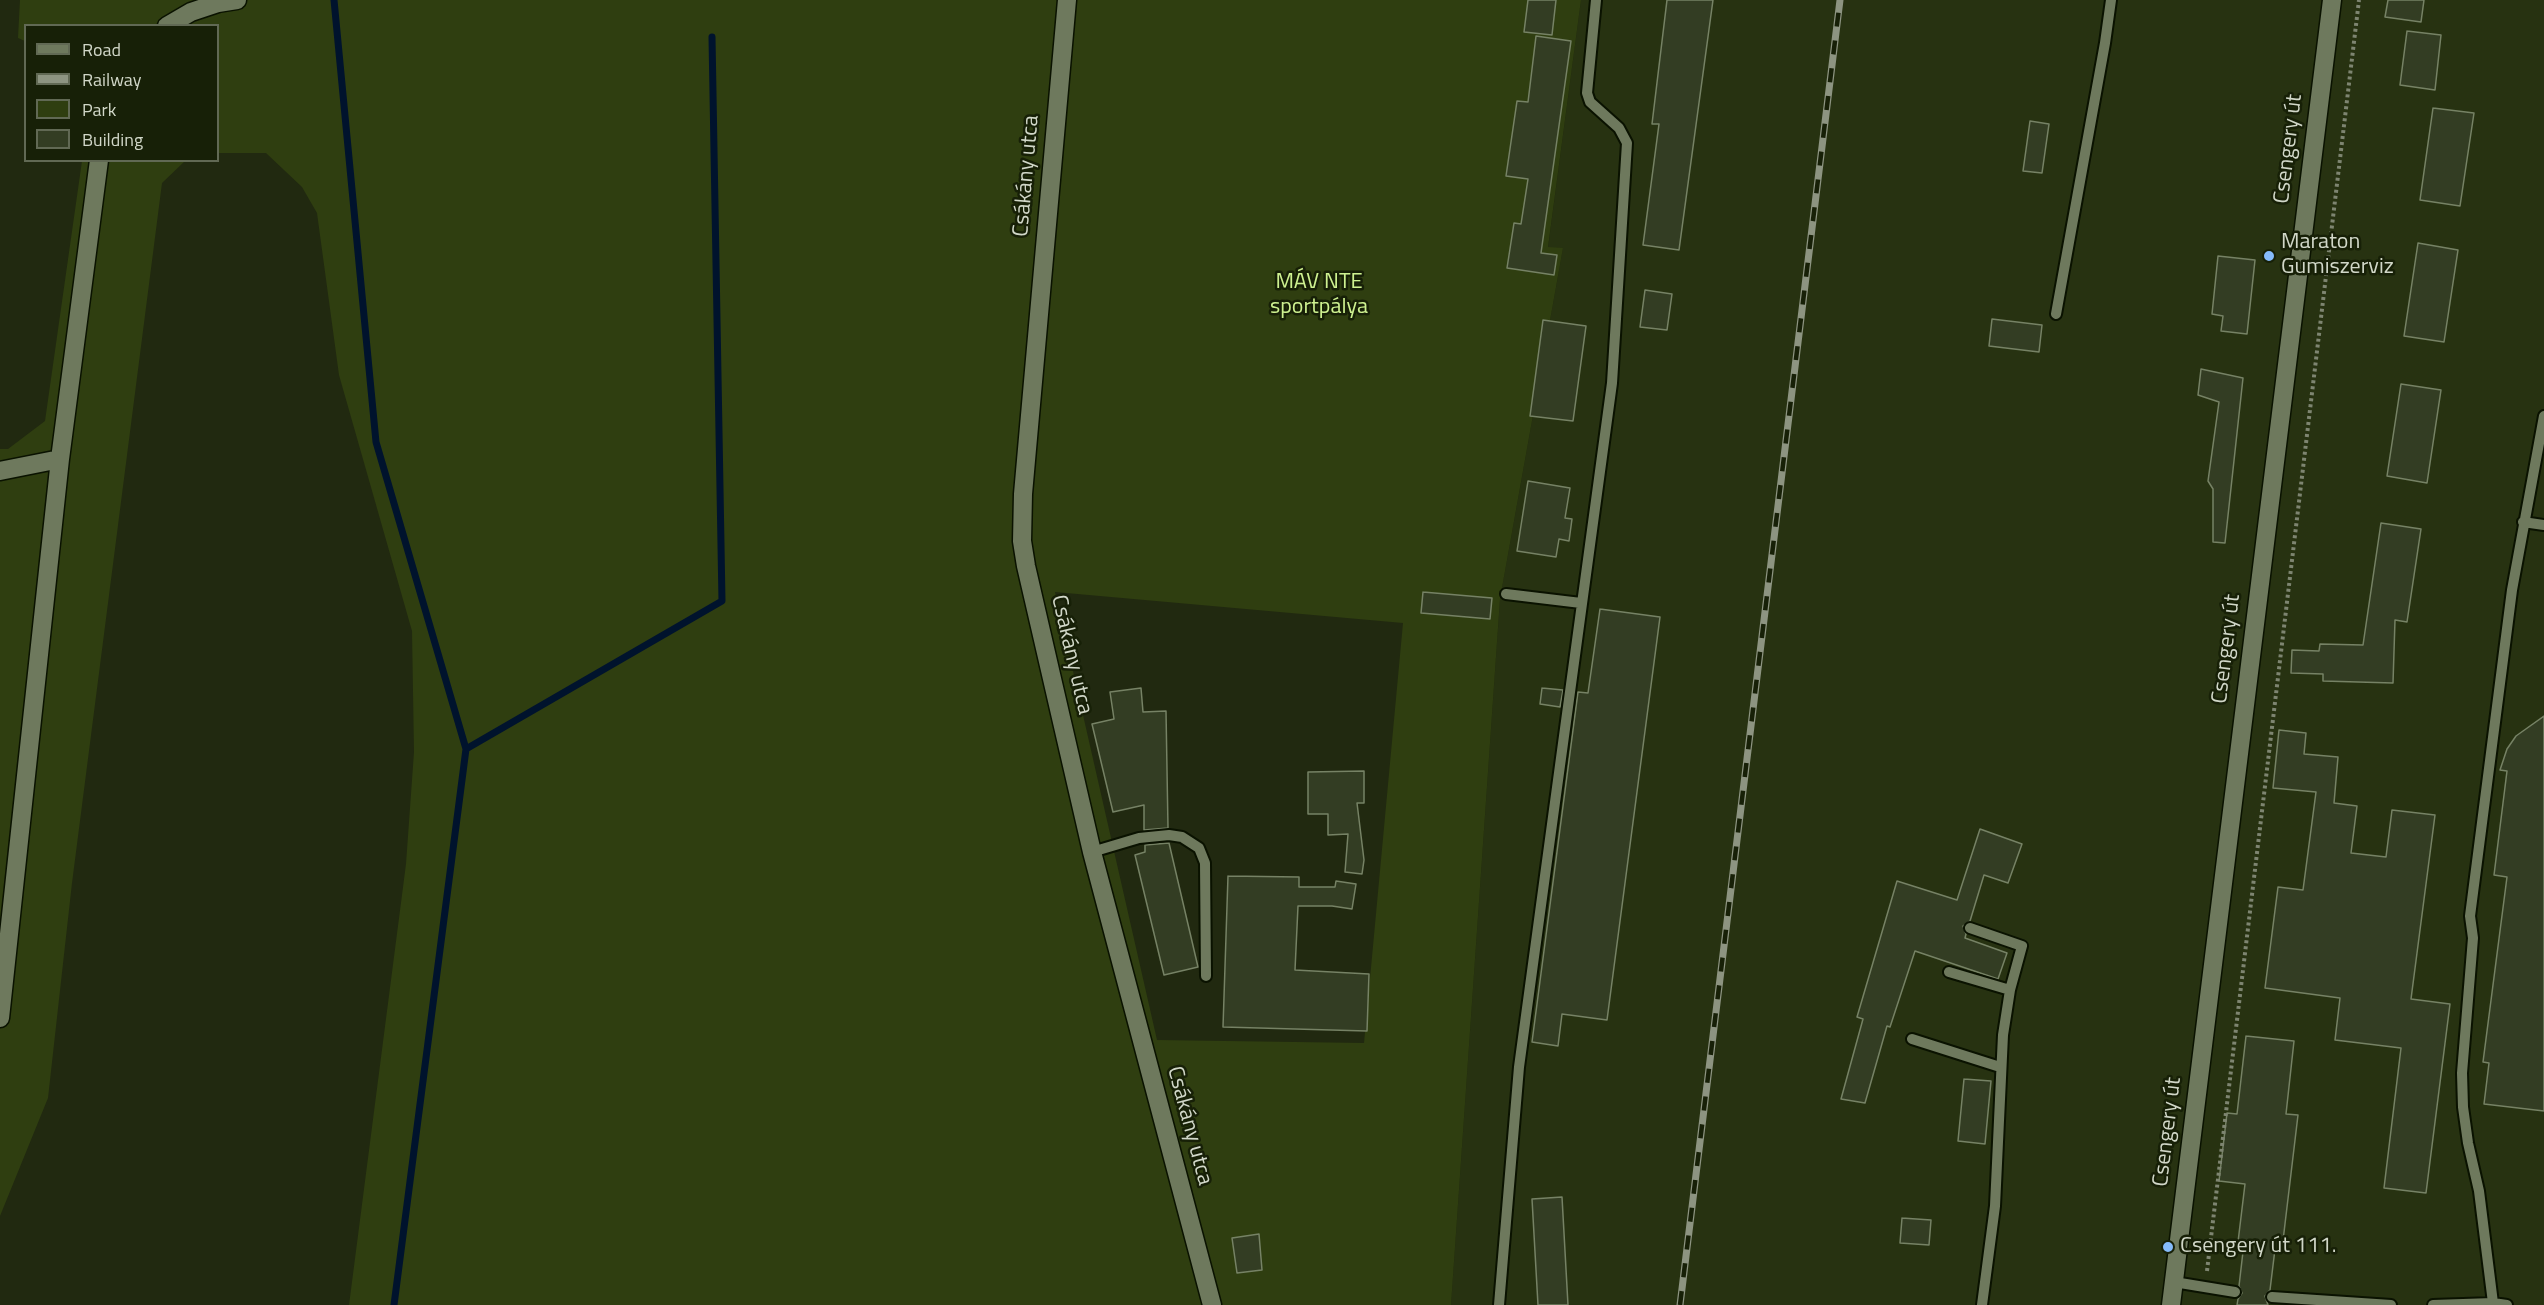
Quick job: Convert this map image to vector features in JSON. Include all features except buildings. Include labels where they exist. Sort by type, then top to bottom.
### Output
[{"type":"street","points":[[170,24],[191,12],[218,3],[237,0]]},
{"type":"street","name":"Csákány utca","points":[[1067,0],[1023,494],[1022,541],[1092,852],[1212,1305]]},
{"type":"street","name":"Csengery út","points":[[2171,1305],[2332,0]]},
{"type":"street","points":[[0,1018],[60,459],[99,162]]},
{"type":"street","points":[[0,471],[60,459]]},
{"type":"lane","points":[[1499,1305],[1519,1066],[1612,383],[1627,143],[1619,128],[1590,102],[1587,93],[1596,0]]},
{"type":"lane","points":[[2056,314],[2111,0]]},
{"type":"lane","points":[[2493,1303],[2479,1191],[2464,1116],[2462,1073],[2473,938],[2470,916],[2512,590],[2544,416]]},
{"type":"lane","points":[[2523,522],[2544,525]]},
{"type":"lane","points":[[1506,594],[1581,603]]},
{"type":"lane","points":[[1092,852],[1127,841],[1161,836],[1182,837],[1199,848],[1205,862],[1206,976]]},
{"type":"lane","points":[[1970,928],[2022,946],[2010,990],[2000,1067],[1995,1206],[1982,1305]]},
{"type":"lane","points":[[1949,972],[2010,990]]},
{"type":"lane","points":[[1912,1039],[2000,1067]]},
{"type":"lane","points":[[2174,1282],[2235,1292]]},
{"type":"lane","points":[[2271,1297],[2391,1305]]},
{"type":"lane","points":[[2433,1305],[2493,1303],[2507,1305]]},
{"type":"path","points":[[2205,1288],[2359,0]]},
{"type":"shaded area","points":[[1581,0],[2544,0],[2544,1305],[1451,1305],[1500,599],[1563,248],[1548,248]]},
{"type":"green space","name":"MÁV NTE sportpálya","points":[[20,0],[1581,0],[1548,247],[1563,248],[1500,599],[1451,1305],[349,1305],[406,864],[414,752],[412,631],[339,375],[317,213],[302,187],[266,153],[219,153],[219,24],[24,24],[24,41],[18,38]],"holes":[[[1055,592],[1403,623],[1364,1043],[1157,1040]]]},
{"type":"green space","points":[[82,162],[184,162],[162,183],[72,883],[48,1098],[0,1216],[0,449],[8,449],[45,421]]},
{"type":"waterway","points":[[334,0],[376,442],[466,749],[394,1305]]},
{"type":"waterway","points":[[466,749],[722,601],[712,37]]},
{"type":"railway","points":[[1680,1305],[1840,0]]},
{"type":"place","name":"Maraton Gumiszerviz","points":[[2269,256]]},
{"type":"place","name":"Csengery út 111.","points":[[2168,1247]]}]
